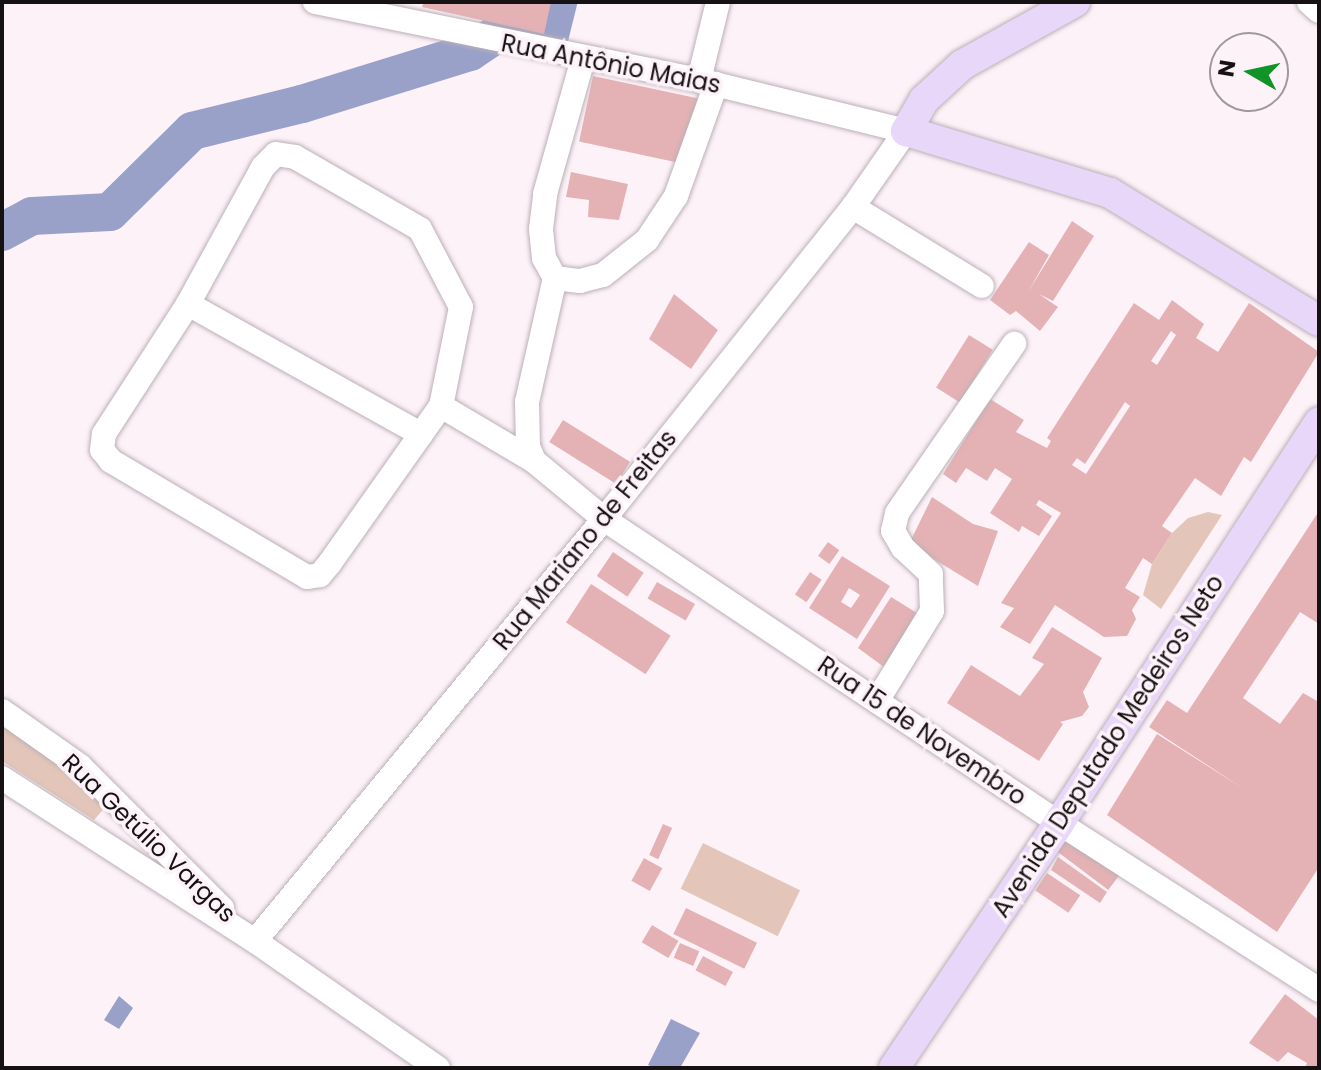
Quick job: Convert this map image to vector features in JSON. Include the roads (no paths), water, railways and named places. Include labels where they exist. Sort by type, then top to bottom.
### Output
[{"type":"main road","points":[[1075,2],[962,65],[924,100],[906,131],[1110,193],[1319,321]]},
{"type":"main road","name":"Avenida Deputado Medeiros Neto","points":[[894,1068],[1059,823],[1319,422]]},
{"type":"street","name":"Rua Antônio Maias","points":[[315,2],[708,82],[906,131]]},
{"type":"street","points":[[555,278],[580,281],[603,275],[647,240],[676,196],[708,82],[718,2]]},
{"type":"street","points":[[1309,2],[1319,11]]},
{"type":"street","points":[[534,461],[528,446],[527,402],[555,278],[544,258],[541,229],[545,194],[583,59]]},
{"type":"street","name":"Rua Mariano de Freitas","points":[[255,941],[604,519],[853,207],[906,131]]},
{"type":"street","points":[[276,154],[295,157],[420,229],[461,307],[441,406],[320,575],[307,577],[111,461],[102,450],[104,434],[188,304],[263,167],[276,154]]},
{"type":"street","points":[[853,207],[982,286]]},
{"type":"street","points":[[188,304],[421,434]]},
{"type":"street","points":[[877,701],[932,611],[931,574],[903,548],[893,531],[897,513],[1014,344]]},
{"type":"street","name":"Rua 15 de Novembro","points":[[441,406],[534,461],[604,519],[1059,823],[1319,990]]},
{"type":"street","name":"Rua Getúlio Vargas","points":[[2,711],[80,766],[255,941]]},
{"type":"street","name":"Rua Getúlio Vargas","points":[[2,778],[255,941],[438,1068]]},
{"type":"street","points":[[104,843],[127,813]]},
{"type":"water","points":[[119,996],[133,1008],[119,1029],[104,1020]]},
{"type":"water","points":[[671,1019],[700,1033],[680,1068],[655,1068],[648,1065]]},
{"type":"waterway","points":[[2,232],[32,216],[110,212],[192,131],[302,104],[470,52],[500,32],[550,35],[558,2]]}]
